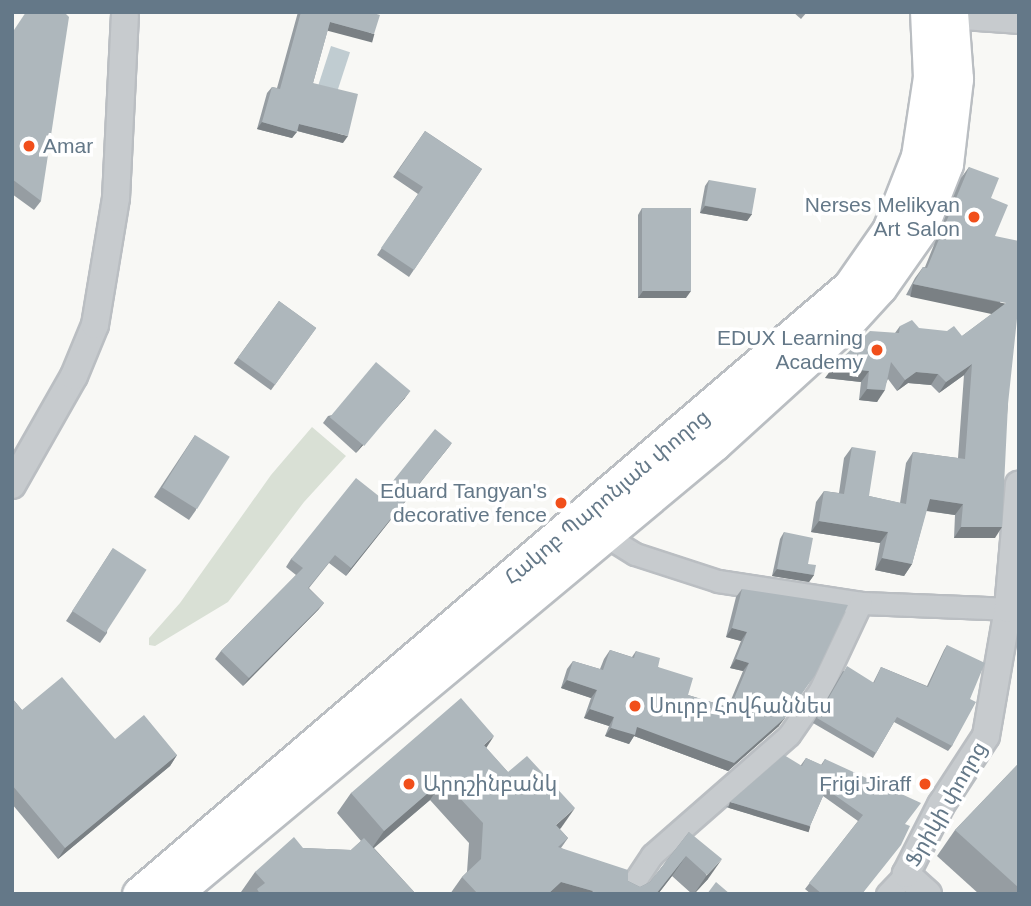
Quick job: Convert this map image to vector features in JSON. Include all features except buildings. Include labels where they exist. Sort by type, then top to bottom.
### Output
[{"type":"main road","name":"Հակոբ Պարոնյան փողոց","points":[[187,888],[606,537],[846,324],[908,251],[935,198],[946,164],[956,79],[939,13]]},
{"type":"main road","name":"Հակոբ Պարոնյան փողոց","points":[[139,894],[850,286],[889,230],[918,156],[939,13]]},
{"type":"street","points":[[12,485],[74,376],[95,325],[116,198],[124,13]]},
{"type":"street","points":[[939,13],[1019,20]]},
{"type":"street","name":"Ֆրիկի փողոց","points":[[906,874],[941,805],[986,736],[1008,609],[1019,484]]},
{"type":"street","points":[[606,537],[635,554],[718,581],[861,603],[1008,609]]},
{"type":"street","points":[[626,894],[652,855],[789,735],[820,691],[861,603]]},
{"type":"street","points":[[887,894],[906,874],[928,894]]},
{"type":"shaded area","points":[[331,46],[350,52],[337,93],[318,87]]},
{"type":"shaded area","points":[[312,427],[346,456],[304,502],[228,602],[155,646],[149,645],[149,638],[180,603],[271,475]]},
{"type":"place","name":"Amar","points":[[29,146]]},
{"type":"place","name":"Nerses Melikyan Art Salon","points":[[974,217]]},
{"type":"place","name":"EDUX Learning Academy","points":[[877,350]]},
{"type":"place","name":"Eduard Tangyan's decorative fence","points":[[561,503]]},
{"type":"place","name":"Սուրբ Հովհաննես","points":[[635,706]]},
{"type":"place","name":"Արդշինբանկ","points":[[409,784]]},
{"type":"place","name":"Frigi Jiraff","points":[[925,784]]}]
